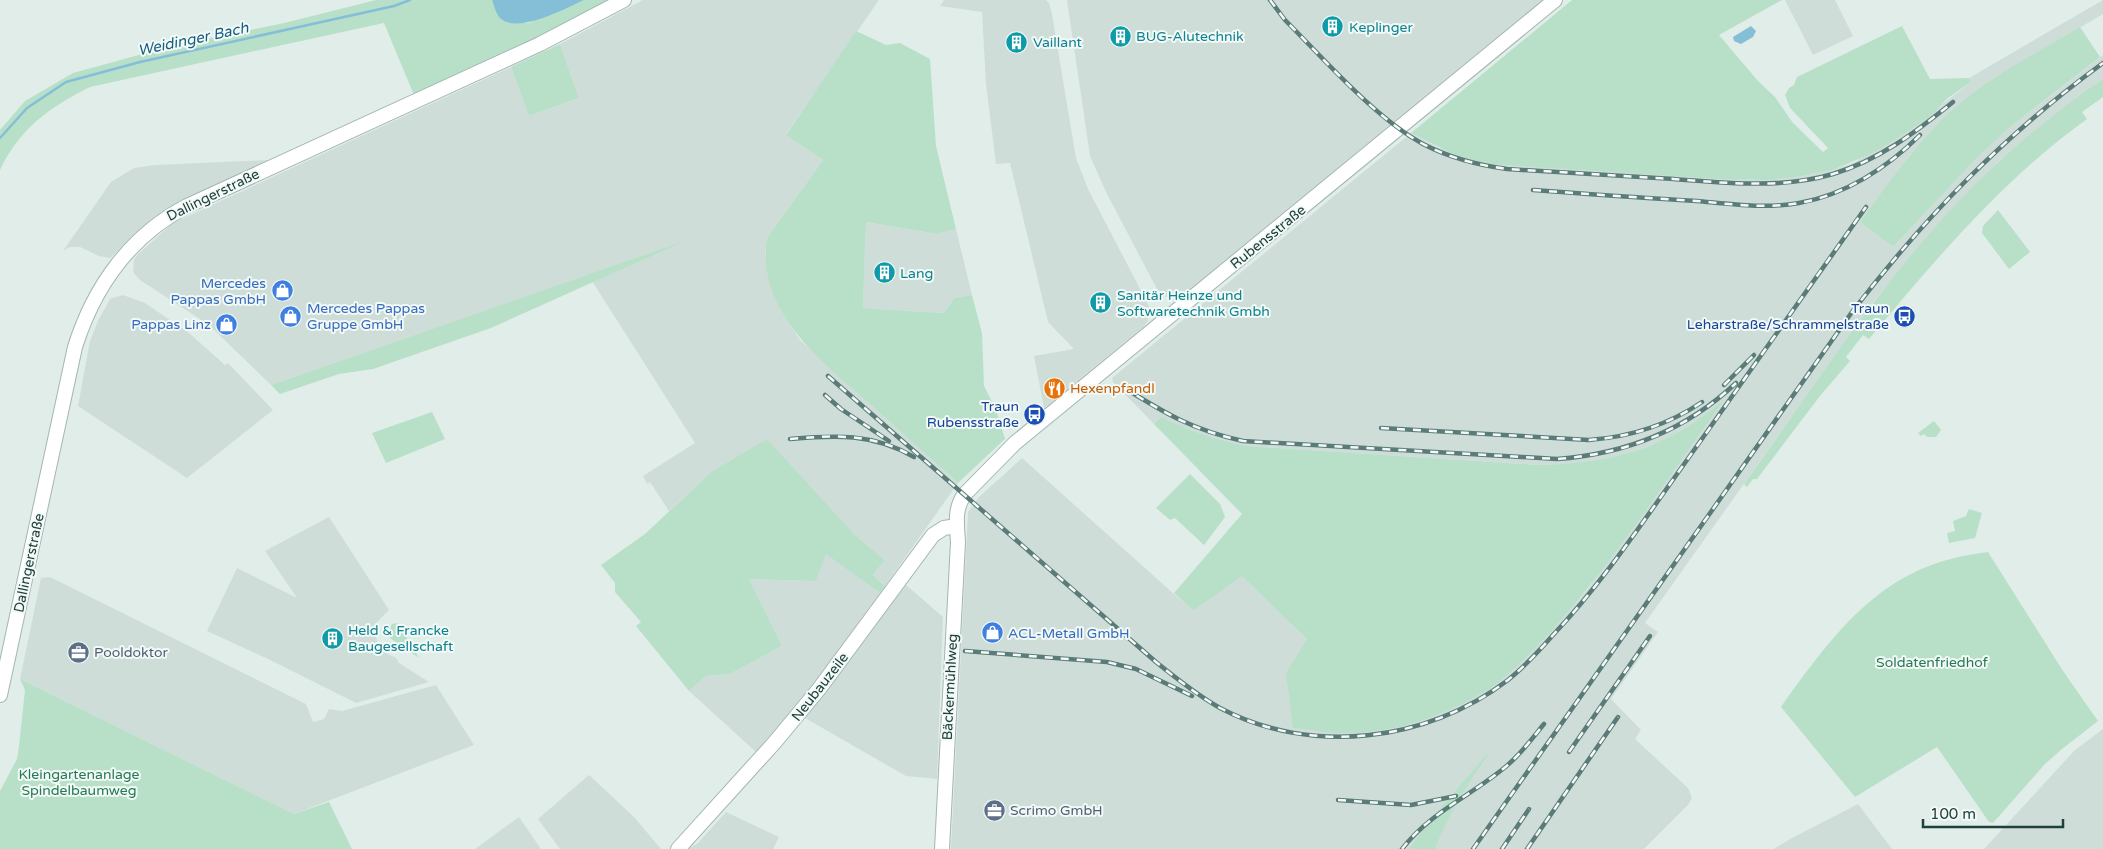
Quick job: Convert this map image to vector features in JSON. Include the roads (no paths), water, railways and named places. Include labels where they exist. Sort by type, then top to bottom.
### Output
[{"type":"street","name":"Dallingerstraße","points":[[0,695],[75,347],[88,311],[110,272],[122,258],[151,229],[186,206],[540,44],[624,0]]},
{"type":"street","name":"Rubensstraße","points":[[957,526],[958,508],[964,495],[1015,443],[1555,0]]},
{"type":"street","name":"Neubauzeile","points":[[678,849],[808,702],[933,535],[944,528],[957,526]]},
{"type":"street","name":"Bäckermühlweg","points":[[942,849],[957,526]]},
{"type":"water","points":[[492,0],[584,0],[554,14],[529,22],[518,23],[508,22],[500,18]]},
{"type":"water","points":[[1751,26],[1756,31],[1753,37],[1741,44],[1734,41],[1733,37]]},
{"type":"waterway","name":"Weidinger Bach","points":[[0,138],[27,108],[66,82],[140,62],[394,6],[410,0]]},
{"type":"railway","points":[[1270,0],[1285,20],[1351,87],[1405,133],[1443,153],[1474,163],[1507,169],[1754,184],[1814,179],[1850,168],[1881,153],[1911,134],[1953,102]]},
{"type":"railway","points":[[1473,849],[1852,312],[1880,277],[1968,178],[2032,119],[2103,63]]},
{"type":"railway","points":[[1533,190],[1748,205],[1786,205],[1816,199],[1849,187],[1879,169],[1920,135]]},
{"type":"railway","points":[[828,376],[1156,662],[1203,698],[1220,708],[1255,723],[1292,733],[1330,737],[1368,735],[1405,729],[1442,717],[1476,701],[1508,680],[1537,653],[1572,614],[1623,550],[1866,207]]},
{"type":"railway","points":[[1724,385],[1754,355]]},
{"type":"railway","points":[[1123,387],[1180,420],[1209,432],[1243,441],[1557,459],[1607,452],[1653,437],[1675,427],[1696,414],[1736,383]]},
{"type":"railway","points":[[825,395],[841,409],[889,441]]},
{"type":"railway","points":[[1381,428],[1589,440],[1634,433],[1676,417],[1702,402]]},
{"type":"railway","points":[[790,439],[854,437],[884,444],[914,457]]},
{"type":"railway","points":[[1569,752],[1650,636]]},
{"type":"railway","points":[[965,651],[1107,662],[1136,669],[1192,696]]},
{"type":"railway","points":[[1527,849],[1618,717]]},
{"type":"railway","points":[[1402,849],[1436,816],[1506,767],[1544,724]]},
{"type":"railway","points":[[1338,800],[1411,805],[1456,796]]},
{"type":"railway","points":[[1502,849],[1529,809]]},
{"type":"place","name":"Keplinger","points":[[1333,27]]},
{"type":"place","name":"BUG-Alutechnik","points":[[1120,36]]},
{"type":"place","name":"Vaillant","points":[[1017,42]]},
{"type":"place","name":"Lang","points":[[884,273]]},
{"type":"place","name":"Mercedes Pappas GmbH","points":[[282,291]]},
{"type":"place","name":"Sanitär Heinze und Softwaretechnik Gmbh","points":[[1101,303]]},
{"type":"place","name":"Mercedes Pappas Gruppe GmbH","points":[[291,316]]},
{"type":"place","name":"Traun Leharstraße/Schrammelstraße","points":[[1905,316]]},
{"type":"place","name":"Pappas Linz","points":[[227,324]]},
{"type":"place","name":"Hexenpfandl","points":[[1054,388]]},
{"type":"place","name":"Traun Rubensstraße","points":[[1035,414]]},
{"type":"place","name":"ACL-Metall GmbH","points":[[992,633]]},
{"type":"place","name":"Held & Francke Baugesellschaft","points":[[332,638]]},
{"type":"place","name":"Pooldoktor","points":[[78,652]]},
{"type":"place","name":"Scrimo GmbH","points":[[994,810]]},
{"type":"park label","name":"Soldatenfriedhof","points":[[1932,662]]},
{"type":"park label","name":"Kleingartenanlage Spindelbaumweg","points":[[79,782]]}]
